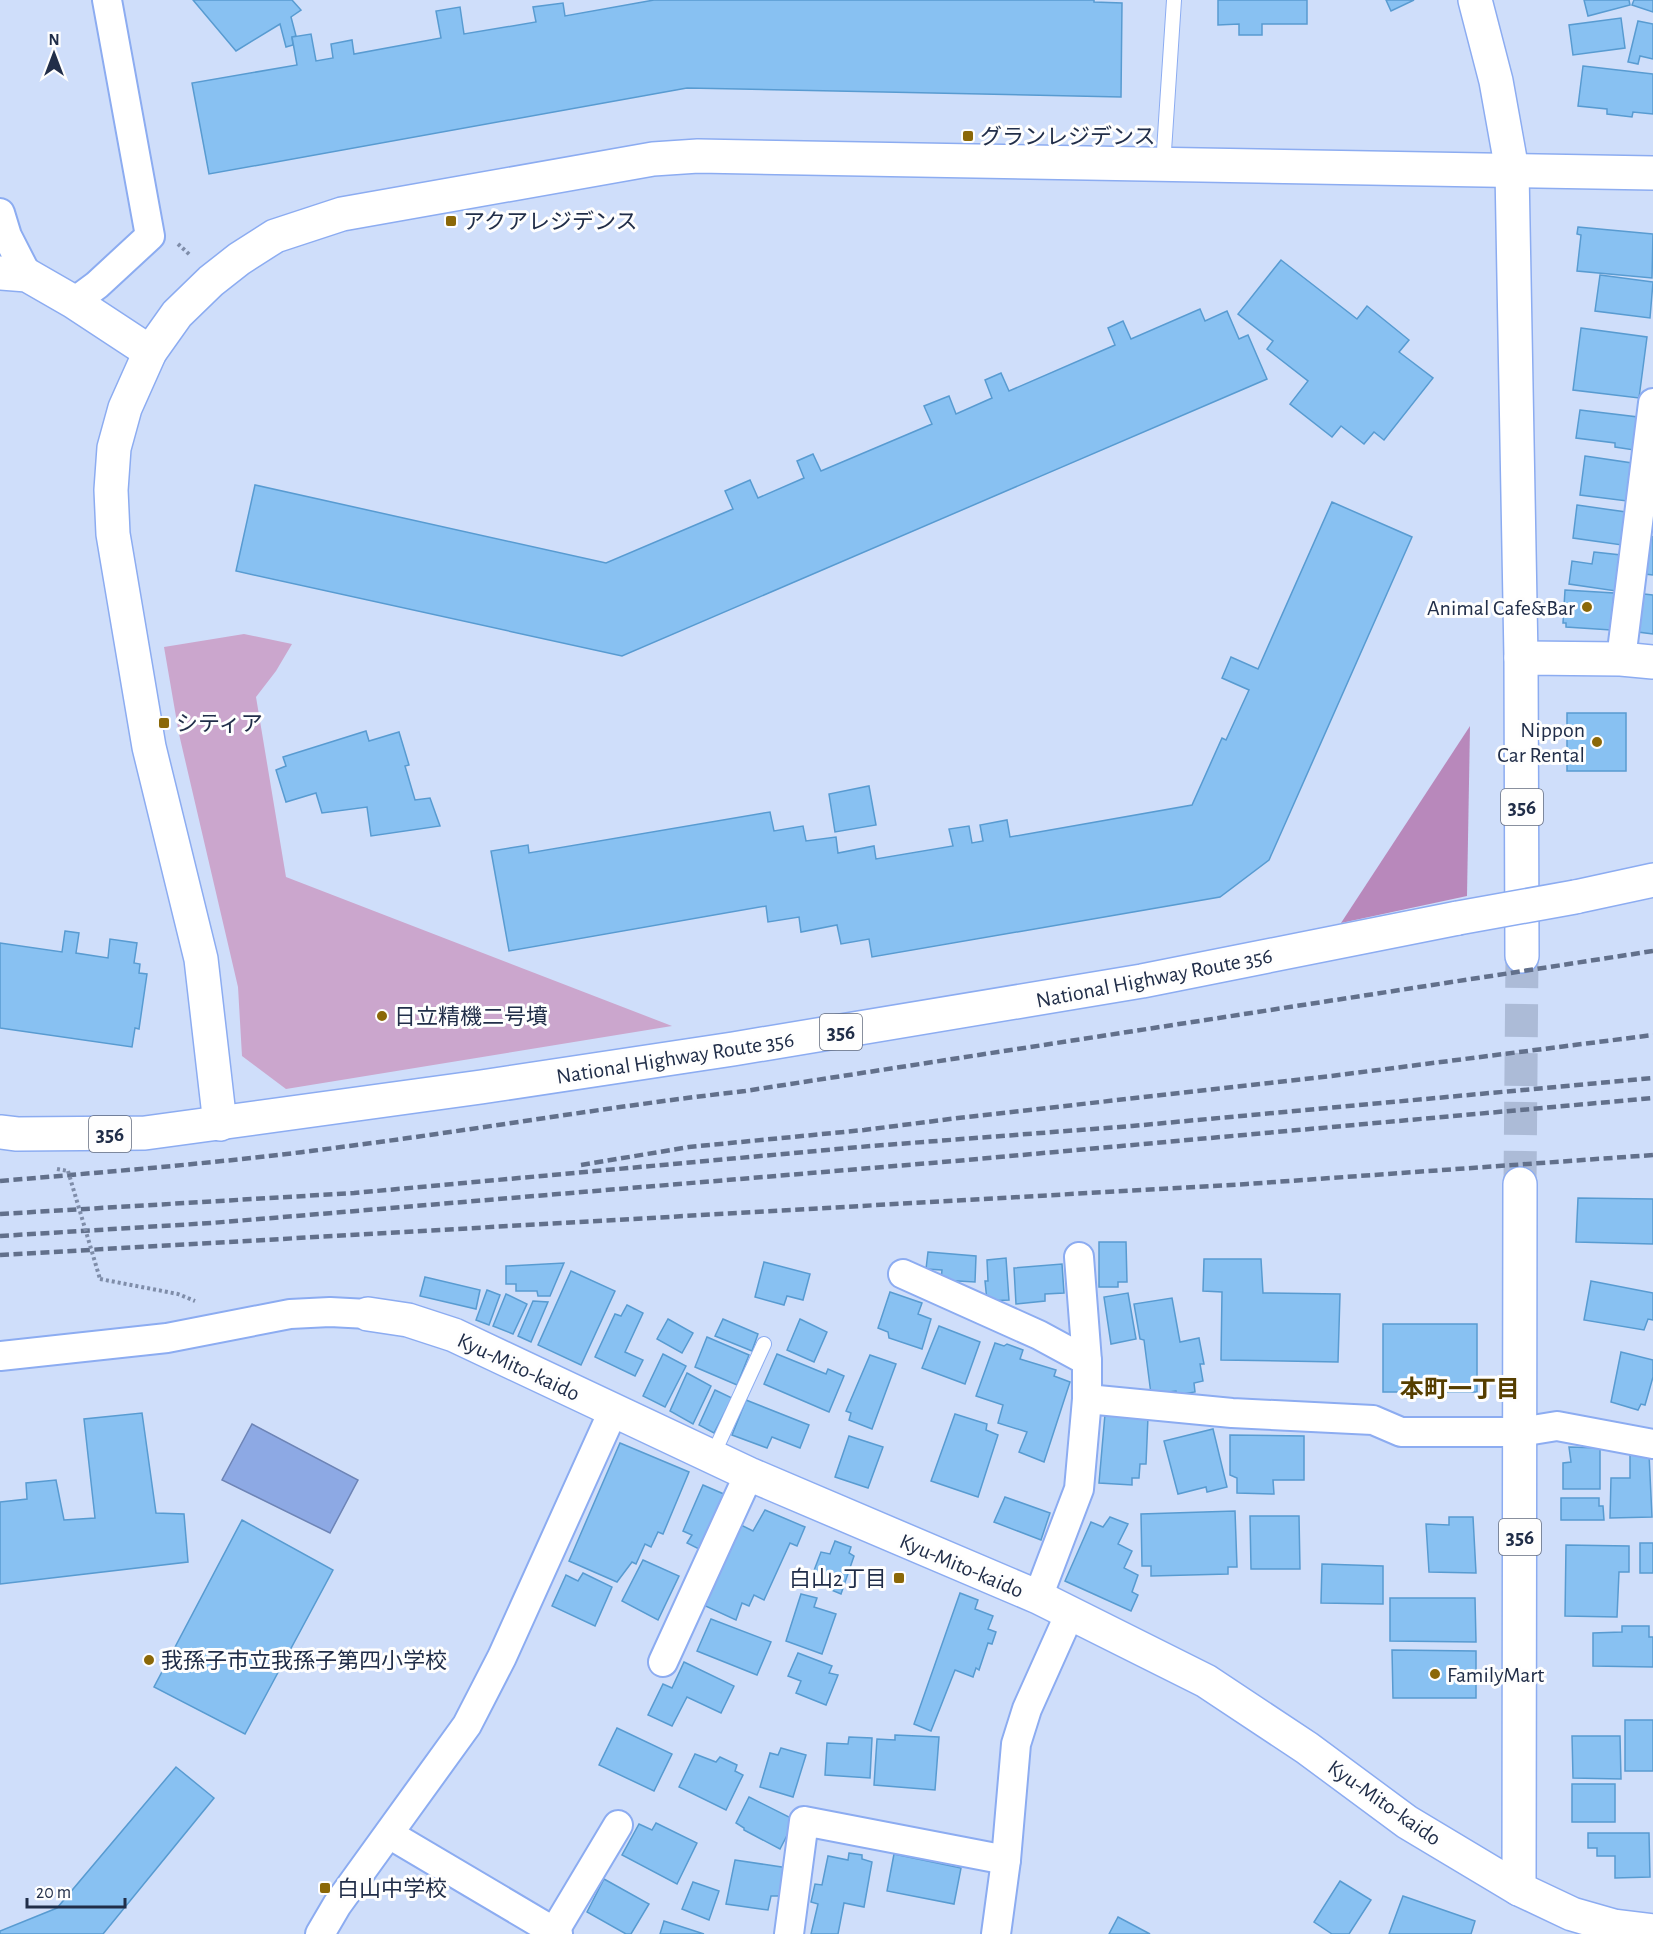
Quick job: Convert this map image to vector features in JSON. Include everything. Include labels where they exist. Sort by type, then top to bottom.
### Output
[{"type":"main road","points":[[1475,0],[1496,81],[1512,170],[1521,658],[1621,659],[1653,662]]},
{"type":"main road","points":[[220,1124],[201,959],[148,747],[113,534],[111,490],[114,448],[125,408],[150,352],[177,314],[211,281],[239,259],[275,236],[342,214],[653,159],[743,157],[1653,173]]},
{"type":"main road","points":[[14,274],[74,302],[150,352]]},
{"type":"main road","name":"356","points":[[1521,658],[1522,956]]},
{"type":"main road","name":"National Highway Route 356","points":[[0,1132],[145,1133],[653,1061],[941,1016],[1142,981],[1653,880]]},
{"type":"main road","name":"356","points":[[1519,1889],[1520,1184]]},
{"type":"main road","name":"Kyu-Mito-kaido","points":[[368,1314],[408,1320],[454,1335],[748,1474],[1038,1597],[1206,1681],[1307,1748],[1407,1822],[1519,1889]]},
{"type":"main road","points":[[1519,1889],[1571,1919],[1653,1931]]},
{"type":"street","points":[[74,302],[97,285],[150,236],[107,0]]},
{"type":"street","points":[[0,213],[14,274]]},
{"type":"street","points":[[1621,659],[1653,403]]},
{"type":"street","points":[[1038,1597],[1079,1490],[1087,1399],[1087,1361],[1079,1257]]},
{"type":"street","points":[[903,1274],[1039,1335],[1087,1361]]},
{"type":"street","points":[[0,1356],[167,1338],[290,1314],[330,1312],[368,1314]]},
{"type":"street","points":[[1087,1399],[1232,1413],[1373,1420],[1401,1432],[1520,1432],[1557,1426],[1653,1444]]},
{"type":"street","points":[[320,1934],[337,1905],[467,1725],[502,1658],[614,1409]]},
{"type":"street","points":[[663,1662],[748,1474]]},
{"type":"street","points":[[996,1934],[1006,1860],[1016,1744],[1027,1708],[1070,1613]]},
{"type":"street","points":[[789,1934],[804,1821],[1006,1860]]},
{"type":"street","points":[[389,1834],[549,1931],[618,1825]]},
{"type":"street","points":[[337,1905],[341,1934]]},
{"type":"lane","points":[[1163,166],[1174,0]]},
{"type":"lane","points":[[712,1457],[764,1344]]},
{"type":"path","points":[[68,1171],[100,1279],[178,1294]]},
{"type":"shaded area","points":[[244,634],[292,644],[276,671],[256,697],[286,877],[672,1026],[286,1089],[242,1056],[238,987],[179,734],[164,647]]},
{"type":"shaded area","points":[[1470,726],[1467,896],[1341,923]]},
{"type":"water","points":[[252,1424],[358,1480],[330,1533],[222,1480]]},
{"type":"building","points":[[193,0],[292,0],[301,10],[291,17],[296,36],[292,37],[293,45],[286,47],[280,24],[236,51]]},
{"type":"building","points":[[654,0],[1094,0],[1094,2],[1122,3],[1121,97],[687,88],[209,174],[192,83],[297,65],[292,37],[311,34],[316,61],[333,58],[331,44],[352,40],[354,54],[441,38],[436,11],[460,7],[464,34],[536,22],[533,7],[563,3],[565,16]]},
{"type":"building","points":[[1218,0],[1307,0],[1307,24],[1262,24],[1262,35],[1239,35],[1239,24],[1218,25]]},
{"type":"building","points":[[1386,0],[1414,0],[1391,11]]},
{"type":"building","points":[[1584,0],[1629,0],[1630,5],[1588,16]]},
{"type":"building","points":[[1634,0],[1653,0],[1653,12],[1632,5]]},
{"type":"building","points":[[1621,18],[1625,48],[1573,55],[1569,25]]},
{"type":"building","points":[[1638,21],[1653,24],[1653,59],[1640,56],[1638,64],[1628,62]]},
{"type":"building","points":[[1583,66],[1653,74],[1653,114],[1633,112],[1632,117],[1607,114],[1607,109],[1578,106]]},
{"type":"building","points":[[1578,227],[1653,234],[1652,278],[1577,271],[1581,235],[1577,234]]},
{"type":"building","points":[[1281,260],[1357,319],[1367,306],[1409,340],[1399,352],[1433,378],[1384,440],[1374,432],[1364,444],[1341,426],[1332,437],[1290,404],[1308,381],[1267,349],[1273,341],[1238,314]]},
{"type":"building","points":[[1600,275],[1653,282],[1650,318],[1595,311]]},
{"type":"building","points":[[1200,309],[1205,321],[1227,311],[1239,339],[1248,335],[1267,379],[622,656],[236,571],[255,485],[606,563],[733,509],[725,491],[750,480],[758,498],[804,478],[797,461],[813,454],[821,471],[932,424],[924,406],[949,396],[956,414],[992,398],[985,380],[1001,373],[1009,391],[1115,345],[1108,328],[1123,321],[1131,339]]},
{"type":"building","points":[[1581,328],[1647,337],[1639,398],[1573,390]]},
{"type":"building","points":[[1580,410],[1638,417],[1634,450],[1615,447],[1615,443],[1576,438]]},
{"type":"building","points":[[1585,456],[1632,463],[1627,501],[1580,495]]},
{"type":"building","points":[[1332,502],[1412,537],[1269,860],[1220,897],[872,957],[869,939],[841,944],[837,925],[801,932],[799,917],[768,922],[766,906],[509,951],[491,851],[528,845],[529,853],[770,812],[774,831],[803,826],[806,841],[836,837],[838,853],[874,846],[876,859],[953,846],[949,829],[969,826],[972,843],[983,841],[980,825],[1007,820],[1010,837],[1192,805],[1222,738],[1226,740],[1249,690],[1222,678],[1231,657],[1258,669]]},
{"type":"building","points":[[1577,505],[1626,512],[1622,545],[1573,538]]},
{"type":"building","points":[[1651,536],[1653,537],[1653,575],[1645,574]]},
{"type":"building","points":[[1594,552],[1621,555],[1616,591],[1569,584],[1572,561],[1592,564]]},
{"type":"building","points":[[1565,590],[1614,593],[1611,630],[1566,627],[1566,623],[1563,623]]},
{"type":"building","points":[[1644,594],[1653,595],[1653,634],[1638,632]]},
{"type":"building","name":"Nippon Car Rental","points":[[1567,713],[1626,713],[1626,771],[1567,771]]},
{"type":"building","points":[[366,731],[369,741],[399,732],[409,765],[405,766],[415,800],[430,798],[440,826],[371,836],[367,807],[322,813],[316,793],[286,802],[276,770],[286,766],[283,757]]},
{"type":"building","points":[[869,786],[876,825],[835,832],[829,794]]},
{"type":"building","points":[[65,931],[79,933],[76,953],[108,958],[110,939],[137,943],[134,963],[140,964],[139,973],[147,974],[139,1029],[135,1028],[132,1047],[0,1028],[0,943],[62,952]]},
{"type":"building","points":[[1578,1198],[1653,1199],[1653,1244],[1576,1242]]},
{"type":"building","points":[[1099,1242],[1126,1242],[1127,1282],[1118,1282],[1118,1287],[1099,1287]]},
{"type":"building","points":[[928,1252],[976,1256],[975,1282],[941,1280],[942,1270],[926,1269]]},
{"type":"building","points":[[1006,1258],[1009,1300],[987,1301],[985,1281],[988,1281],[987,1260]]},
{"type":"building","points":[[1204,1259],[1261,1259],[1263,1293],[1340,1294],[1338,1362],[1221,1360],[1222,1292],[1203,1291]]},
{"type":"building","points":[[764,1262],[810,1274],[803,1300],[787,1296],[784,1305],[755,1297]]},
{"type":"building","points":[[564,1263],[550,1296],[538,1296],[537,1291],[516,1291],[516,1284],[506,1284],[506,1266]]},
{"type":"building","points":[[1062,1264],[1064,1293],[1045,1294],[1045,1301],[1016,1304],[1014,1268]]},
{"type":"building","points":[[571,1271],[615,1291],[581,1365],[538,1345]]},
{"type":"building","points":[[425,1277],[480,1290],[476,1309],[420,1296]]},
{"type":"building","points":[[1591,1281],[1653,1293],[1653,1320],[1648,1319],[1644,1330],[1584,1320]]},
{"type":"building","points":[[487,1290],[500,1295],[489,1325],[476,1320]]},
{"type":"building","points":[[890,1292],[922,1303],[918,1314],[931,1319],[922,1349],[889,1338],[888,1332],[878,1328]]},
{"type":"building","points":[[1128,1293],[1136,1339],[1111,1344],[1104,1297]]},
{"type":"building","points":[[506,1294],[527,1304],[513,1334],[493,1326]]},
{"type":"building","points":[[1172,1298],[1180,1342],[1199,1338],[1204,1364],[1200,1364],[1203,1381],[1194,1383],[1195,1392],[1177,1395],[1176,1391],[1151,1394],[1144,1340],[1140,1339],[1134,1304]]},
{"type":"building","points":[[533,1301],[548,1302],[531,1342],[518,1336]]},
{"type":"building","points":[[627,1305],[643,1313],[625,1352],[643,1360],[635,1376],[595,1357],[615,1314],[621,1316]]},
{"type":"building","points":[[668,1319],[693,1333],[682,1353],[657,1339]]},
{"type":"building","points":[[723,1319],[758,1334],[752,1351],[715,1336]]},
{"type":"building","points":[[800,1319],[827,1332],[814,1362],[787,1350]]},
{"type":"building","points":[[1383,1324],[1477,1324],[1477,1392],[1383,1392]]},
{"type":"building","points":[[939,1326],[980,1342],[965,1384],[922,1368]]},
{"type":"building","points":[[707,1337],[749,1355],[737,1385],[695,1367]]},
{"type":"building","points":[[995,1343],[1004,1346],[1007,1344],[1023,1350],[1020,1359],[1056,1370],[1054,1376],[1070,1382],[1044,1462],[1019,1452],[1027,1432],[998,1423],[1003,1405],[976,1396]]},
{"type":"building","points":[[1621,1352],[1653,1360],[1653,1377],[1645,1405],[1641,1404],[1638,1410],[1611,1402]]},
{"type":"building","points":[[663,1354],[686,1366],[665,1407],[643,1396]]},
{"type":"building","points":[[777,1354],[826,1374],[828,1369],[844,1376],[829,1412],[764,1384]]},
{"type":"building","points":[[870,1355],[896,1364],[872,1429],[849,1420],[851,1413],[846,1411]]},
{"type":"building","points":[[687,1373],[711,1386],[693,1424],[670,1411]]},
{"type":"building","points":[[715,1390],[732,1398],[714,1433],[699,1425]]},
{"type":"building","points":[[746,1400],[809,1425],[800,1448],[772,1437],[767,1448],[732,1435]]},
{"type":"building","points":[[142,1413],[156,1513],[184,1514],[188,1562],[0,1584],[0,1502],[27,1499],[26,1483],[56,1480],[64,1520],[95,1518],[84,1419]]},
{"type":"building","points":[[955,1414],[987,1424],[986,1430],[998,1435],[978,1497],[931,1481]]},
{"type":"building","points":[[1105,1414],[1148,1417],[1146,1464],[1140,1464],[1139,1478],[1132,1478],[1132,1485],[1099,1483]]},
{"type":"building","points":[[1213,1429],[1227,1487],[1207,1492],[1206,1487],[1178,1494],[1164,1441]]},
{"type":"building","points":[[1230,1435],[1304,1436],[1304,1480],[1273,1480],[1274,1494],[1237,1493],[1237,1478],[1230,1475]]},
{"type":"building","points":[[849,1436],[883,1447],[868,1488],[835,1477]]},
{"type":"building","points":[[620,1443],[689,1472],[663,1534],[658,1532],[651,1547],[645,1544],[636,1564],[632,1562],[617,1582],[569,1561]]},
{"type":"building","points":[[1569,1447],[1600,1448],[1600,1489],[1563,1489],[1563,1463],[1571,1462]]},
{"type":"building","points":[[1630,1454],[1649,1454],[1652,1517],[1610,1518],[1611,1478],[1630,1478]]},
{"type":"building","points":[[703,1485],[726,1495],[701,1550],[687,1543],[692,1535],[683,1531]]},
{"type":"building","points":[[1005,1497],[1050,1513],[1041,1540],[994,1522]]},
{"type":"building","points":[[1561,1498],[1599,1498],[1599,1506],[1603,1506],[1604,1520],[1561,1520]]},
{"type":"building","points":[[765,1510],[805,1527],[797,1546],[790,1543],[764,1600],[754,1595],[749,1606],[742,1603],[736,1620],[701,1604],[739,1524],[753,1531]]},
{"type":"building","points":[[1235,1511],[1237,1567],[1228,1567],[1228,1574],[1151,1576],[1151,1566],[1142,1566],[1141,1514]]},
{"type":"building","points":[[1250,1516],[1299,1516],[1300,1569],[1251,1569]]},
{"type":"building","points":[[1110,1517],[1128,1524],[1118,1544],[1132,1551],[1124,1568],[1138,1575],[1132,1592],[1138,1595],[1131,1611],[1065,1581],[1091,1522],[1103,1527]]},
{"type":"building","points":[[1449,1517],[1473,1517],[1476,1573],[1429,1572],[1426,1524],[1449,1525]]},
{"type":"building","points":[[242,1520],[333,1570],[245,1734],[154,1687]]},
{"type":"building","points":[[835,1541],[851,1547],[849,1553],[854,1556],[841,1594],[810,1581],[821,1552],[830,1554]]},
{"type":"building","points":[[1640,1543],[1653,1543],[1653,1573],[1640,1573]]},
{"type":"building","points":[[1566,1545],[1629,1546],[1629,1572],[1619,1572],[1617,1617],[1565,1616]]},
{"type":"building","points":[[643,1560],[679,1576],[658,1620],[622,1601]]},
{"type":"building","points":[[1322,1564],[1383,1566],[1383,1604],[1321,1603]]},
{"type":"building","points":[[583,1573],[612,1587],[595,1626],[552,1606],[566,1575],[578,1581]]},
{"type":"building","points":[[960,1593],[978,1600],[975,1609],[993,1616],[988,1629],[996,1632],[992,1644],[988,1643],[979,1670],[976,1668],[973,1677],[955,1670],[931,1731],[914,1724]]},
{"type":"building","points":[[801,1594],[817,1598],[814,1607],[836,1614],[822,1654],[786,1641]]},
{"type":"building","points":[[1390,1598],[1475,1598],[1476,1642],[1390,1641]]},
{"type":"building","points":[[711,1619],[771,1642],[757,1675],[697,1651]]},
{"type":"building","points":[[1622,1626],[1649,1626],[1649,1637],[1653,1637],[1653,1667],[1593,1666],[1593,1633],[1622,1632]]},
{"type":"building","name":"FamilyMart","points":[[1392,1650],[1476,1651],[1476,1698],[1393,1698]]},
{"type":"building","points":[[798,1653],[832,1666],[829,1673],[838,1675],[826,1705],[796,1693],[801,1681],[788,1676]]},
{"type":"building","points":[[684,1662],[734,1686],[721,1713],[687,1697],[672,1726],[648,1715],[663,1684],[672,1688]]},
{"type":"building","points":[[1625,1720],[1653,1720],[1653,1771],[1625,1771]]},
{"type":"building","points":[[617,1728],[672,1754],[654,1791],[599,1765]]},
{"type":"building","points":[[895,1735],[939,1737],[935,1790],[874,1785],[877,1739],[895,1740]]},
{"type":"building","points":[[1572,1736],[1620,1736],[1621,1779],[1573,1778]]},
{"type":"building","points":[[849,1737],[872,1738],[870,1778],[825,1775],[827,1743],[848,1744]]},
{"type":"building","points":[[781,1748],[806,1755],[793,1797],[760,1787],[770,1753],[778,1755]]},
{"type":"building","points":[[695,1754],[716,1762],[720,1757],[737,1765],[735,1771],[743,1775],[726,1810],[679,1787]]},
{"type":"building","points":[[176,1767],[214,1798],[103,1934],[0,1934],[0,1931],[57,1908]]},
{"type":"building","points":[[1572,1784],[1615,1784],[1615,1822],[1572,1822]]},
{"type":"building","points":[[749,1797],[795,1820],[780,1849],[744,1830],[736,1823]]},
{"type":"building","points":[[656,1823],[697,1843],[677,1884],[622,1855],[639,1824],[652,1830]]},
{"type":"building","points":[[1588,1833],[1649,1833],[1650,1877],[1615,1878],[1615,1856],[1597,1856],[1597,1848],[1588,1848]]},
{"type":"building","points":[[849,1853],[862,1855],[862,1859],[872,1862],[864,1907],[844,1903],[838,1934],[811,1934],[818,1904],[811,1902],[815,1884],[822,1885],[828,1856],[848,1860]]},
{"type":"building","points":[[894,1854],[961,1868],[954,1904],[887,1891]]},
{"type":"building","points":[[735,1860],[788,1868],[783,1896],[771,1896],[768,1910],[726,1904]]},
{"type":"building","points":[[604,1879],[649,1904],[631,1934],[626,1934],[587,1912]]},
{"type":"building","points":[[1340,1881],[1371,1900],[1349,1934],[1332,1934],[1314,1922]]},
{"type":"building","points":[[693,1882],[719,1891],[709,1920],[682,1909]]},
{"type":"building","points":[[1403,1896],[1475,1921],[1471,1934],[1389,1934]]},
{"type":"building","points":[[1118,1917],[1150,1934],[1109,1934]]},
{"type":"building","points":[[664,1921],[704,1934],[660,1934]]},
{"type":"tunnel","points":[[1520,1184],[1522,956]]},
{"type":"railway","points":[[0,1181],[305,1152],[745,1091],[1653,951]]},
{"type":"railway","points":[[581,1165],[689,1147],[864,1130],[1331,1076],[1653,1035]]},
{"type":"railway","points":[[0,1214],[354,1193],[871,1146],[1132,1126],[1653,1078]]},
{"type":"railway","points":[[0,1236],[211,1223],[955,1161],[1653,1098]]},
{"type":"railway","points":[[0,1255],[1247,1184],[1653,1155]]},
{"type":"place","name":"グランレジデンス","points":[[968,136]]},
{"type":"place","name":"アクアレジデンス","points":[[451,221]]},
{"type":"place","name":"Animal Cafe&Bar","points":[[1587,607]]},
{"type":"place","name":"シティア","points":[[164,723]]},
{"type":"place","name":"Nippon Car Rental","points":[[1597,742]]},
{"type":"place","name":"日立精機二号墳","points":[[382,1016]]},
{"type":"place","name":"白山2丁目","points":[[899,1578]]},
{"type":"place","name":"我孫子市立我孫子第四小学校","points":[[149,1660]]},
{"type":"place","name":"FamilyMart","points":[[1435,1674]]},
{"type":"place","name":"白山中学校","points":[[325,1888]]},
{"type":"district","name":"本町一丁目","points":[[1460,1389]]}]
